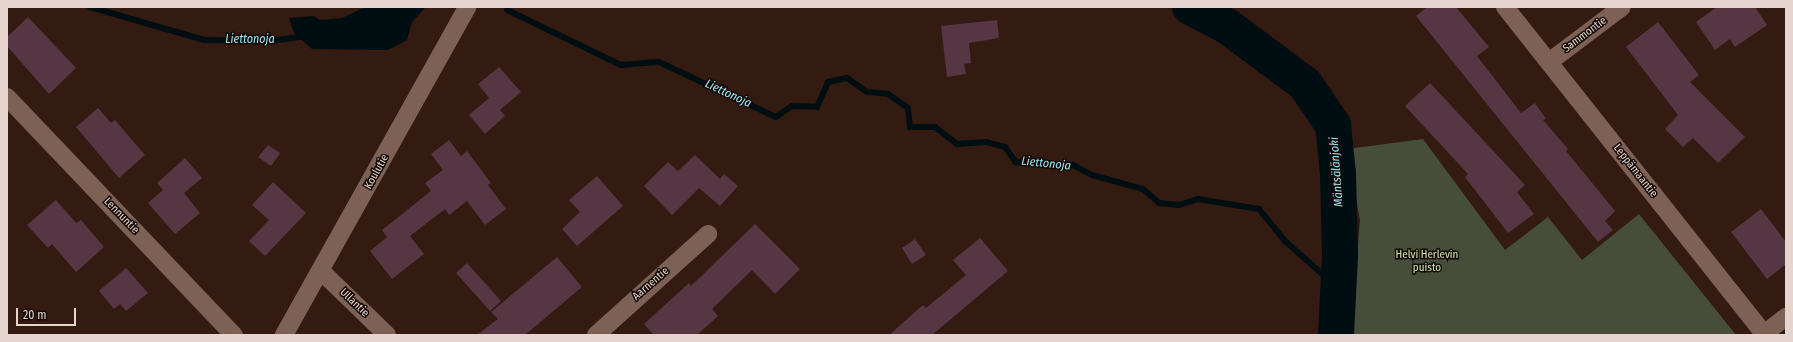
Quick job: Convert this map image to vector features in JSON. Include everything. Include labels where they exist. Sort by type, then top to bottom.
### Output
[{"type":"street","name":"Koulutie","points":[[284,335],[467,7]]},
{"type":"street","name":"Leppämaantie","points":[[1504,7],[1765,334]]},
{"type":"street","name":"Sammontie","points":[[1549,62],[1622,7]]},
{"type":"street","name":"Lennuntie","points":[[7,97],[234,335]]},
{"type":"street","name":"Aarnentie","points":[[596,335],[708,234]]},
{"type":"street","name":"Ullantie","points":[[321,271],[387,335]]},
{"type":"street","points":[[1765,334],[1786,317]]},
{"type":"green space","name":"Helvi Herlevin puisto","points":[[1423,139],[1505,250],[1548,217],[1582,260],[1639,214],[1736,335],[1351,335],[1360,220],[1347,149]]},
{"type":"shaded area","points":[[365,7],[426,7],[412,22],[407,40],[388,50],[312,49],[294,33],[289,18],[314,16],[320,20],[342,18]]},
{"type":"building","points":[[1427,7],[1456,7],[1489,47],[1477,56],[1521,113],[1535,103],[1546,119],[1543,120],[1568,149],[1566,151],[1615,211],[1605,221],[1613,230],[1598,242],[1416,16]]},
{"type":"building","points":[[1717,7],[1755,7],[1767,25],[1735,47],[1730,39],[1715,50],[1696,22]]},
{"type":"building","points":[[28,17],[76,68],[49,94],[7,46],[7,37]]},
{"type":"building","points":[[997,20],[999,38],[969,43],[971,63],[964,64],[966,74],[947,77],[941,26]]},
{"type":"building","points":[[1658,22],[1699,75],[1690,82],[1745,137],[1718,163],[1693,138],[1683,147],[1665,129],[1678,115],[1626,47]]},
{"type":"building","points":[[499,67],[521,92],[500,110],[505,116],[485,134],[469,115],[489,98],[478,84]]},
{"type":"building","points":[[1430,83],[1525,185],[1517,192],[1534,214],[1508,233],[1465,177],[1468,174],[1405,106]]},
{"type":"building","points":[[98,108],[111,123],[115,120],[145,155],[119,178],[76,127]]},
{"type":"building","points":[[449,140],[461,156],[467,151],[491,183],[488,185],[506,209],[485,225],[467,201],[449,215],[445,209],[410,236],[424,254],[392,279],[370,251],[387,237],[382,230],[431,191],[425,183],[443,170],[431,154]]},
{"type":"building","points":[[268,145],[280,153],[271,166],[258,157]]},
{"type":"building","points":[[695,155],[720,179],[724,174],[738,186],[720,206],[699,188],[672,215],[644,186],[668,162],[678,171]]},
{"type":"building","points":[[185,158],[202,178],[184,193],[200,213],[175,234],[148,203],[163,190],[157,183]]},
{"type":"building","points":[[597,176],[623,206],[577,246],[562,229],[580,212],[569,200]]},
{"type":"building","points":[[273,182],[306,213],[265,256],[249,241],[269,220],[252,205]]},
{"type":"building","points":[[56,200],[76,223],[81,220],[104,247],[76,272],[52,244],[48,248],[27,225]]},
{"type":"building","points":[[1761,209],[1786,242],[1786,264],[1767,279],[1731,232]]},
{"type":"building","points":[[755,224],[800,269],[775,294],[752,270],[712,309],[718,316],[697,335],[654,335],[644,324],[689,283],[691,286]]},
{"type":"building","points":[[980,238],[1008,271],[932,335],[889,335],[923,305],[926,308],[966,275],[953,260]]},
{"type":"building","points":[[915,239],[926,255],[912,264],[902,248]]},
{"type":"building","points":[[557,257],[582,287],[525,335],[477,335],[498,319],[491,312]]},
{"type":"building","points":[[467,263],[501,301],[490,311],[456,273]]},
{"type":"building","points":[[126,268],[148,293],[126,311],[120,304],[114,309],[99,291]]},
{"type":"waterway","name":"Liettonoja","points":[[90,7],[204,40],[271,41],[305,36]]},
{"type":"waterway","name":"Mäntsälänjoki","points":[[1190,7],[1227,26],[1305,84],[1333,125],[1338,173],[1340,256],[1336,335]]},
{"type":"waterway","name":"Liettonoja","points":[[507,10],[621,65],[659,62],[776,117],[792,106],[817,107],[828,82],[847,78],[867,92],[888,94],[908,108],[910,127],[935,127],[957,144],[986,142],[1005,147],[1016,162],[1073,165],[1092,175],[1143,189],[1159,203],[1179,205],[1198,199],[1259,209],[1285,241],[1339,289]]}]
